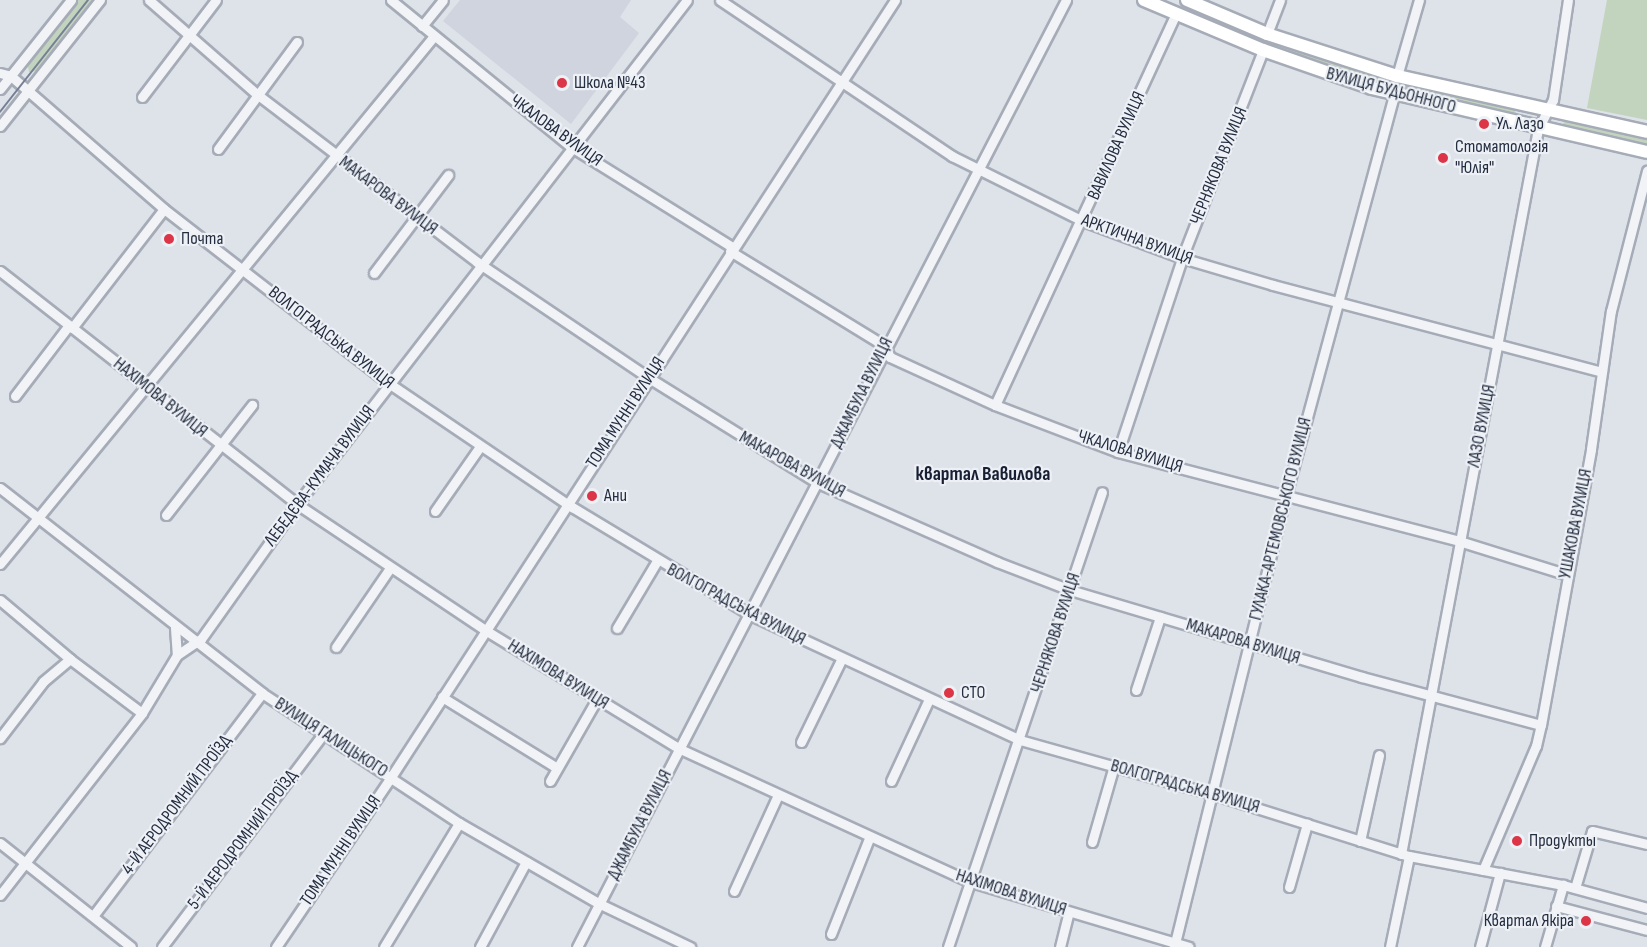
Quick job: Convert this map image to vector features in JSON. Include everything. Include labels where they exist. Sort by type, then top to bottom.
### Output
[{"type":"main road","name":"ВУЛИЦЯ БУДЬОННОГО","points":[[1144,0],[1175,16],[1263,50],[1394,94],[1538,129],[1647,152]]},
{"type":"main road","name":"ВУЛИЦЯ БУДЬОННОГО","points":[[1187,0],[1267,34],[1397,76],[1647,132]]},
{"type":"street","points":[[0,89],[71,0]]},
{"type":"street","points":[[0,126],[100,0]]},
{"type":"street","name":"МАКАРОВА ВУЛИЦЯ","points":[[149,0],[191,33],[258,95],[416,218],[482,266],[649,378],[818,483],[990,559],[1071,590],[1249,645],[1540,725]]},
{"type":"street","points":[[142,97],[216,0]]},
{"type":"street","name":"ЧКАЛОВА ВУЛИЦЯ","points":[[391,0],[570,146],[885,346],[890,357],[995,405],[1118,452],[1459,541],[1565,574]]},
{"type":"street","points":[[422,26],[443,0]]},
{"type":"street","name":"ЛЕБЕДЄВА-КУМАЧА ВУЛИЦЯ","points":[[0,894],[142,713],[177,655],[201,639],[297,504],[482,266],[570,146],[687,0]]},
{"type":"street","name":"АРКТИЧНА ВУЛИЦЯ","points":[[720,0],[840,83],[979,170],[1083,221],[1182,258],[1498,347],[1602,372]]},
{"type":"street","name":"ТОМА МУННІ ВУЛИЦЯ","points":[[276,947],[391,777],[731,249],[895,0]]},
{"type":"street","name":"ДЖАМБУЛА ВУЛИЦЯ","points":[[577,947],[678,748],[882,359],[885,346],[1066,0]]},
{"type":"street","points":[[1267,34],[1280,0]]},
{"type":"street","points":[[1397,76],[1419,0]]},
{"type":"street","name":"ЛАЗО ВУЛИЦЯ","points":[[1390,947],[1459,541],[1538,129],[1553,100],[1568,0]]},
{"type":"street","name":"ВАВИЛОВА ВУЛИЦЯ","points":[[995,405],[1083,221],[1175,16]]},
{"type":"street","points":[[0,564],[434,36]]},
{"type":"street","points":[[219,149],[297,42]]},
{"type":"street","name":"ЧЕРНЯКОВА ВУЛИЦЯ","points":[[1118,452],[1182,258],[1263,50]]},
{"type":"street","points":[[0,73],[11,76]]},
{"type":"street","name":"ВОЛГОГРАДСЬКА ВУЛИЦЯ","points":[[11,76],[164,209],[390,384],[479,448],[657,561],[749,614],[841,660],[1020,740],[1212,794],[1405,855],[1563,885],[1647,908]]},
{"type":"street","name":"ГУЛАКА-АРТЕМОВСЬКОГО ВУЛИЦЯ","points":[[1175,945],[1286,495],[1394,94]]},
{"type":"street","name":"УШАКОВА ВУЛИЦЯ","points":[[1483,870],[1536,746],[1565,574],[1591,449],[1611,311],[1647,171]]},
{"type":"street","points":[[374,273],[448,175]]},
{"type":"street","points":[[15,396],[164,209]]},
{"type":"street","name":"НАХІМОВА ВУЛИЦЯ","points":[[0,271],[221,447],[297,504],[486,630],[678,748],[971,882],[1175,945],[1189,947]]},
{"type":"street","points":[[166,515],[252,405]]},
{"type":"street","points":[[435,511],[479,448]]},
{"type":"street","name":"ВУЛИЦЯ ГАЛИЦЬКОГО","points":[[0,488],[175,628],[262,693],[459,823],[600,903],[690,947]]},
{"type":"street","name":"ЧЕРНЯКОВА ВУЛИЦЯ","points":[[948,947],[1071,590],[1102,492]]},
{"type":"street","points":[[617,628],[657,561]]},
{"type":"street","points":[[336,646],[390,568]]},
{"type":"street","points":[[0,600],[70,659],[142,713]]},
{"type":"street","points":[[1136,690],[1160,617]]},
{"type":"street","points":[[175,628],[177,655]]},
{"type":"street","points":[[0,738],[44,682],[70,659]]},
{"type":"street","points":[[801,742],[841,660]]},
{"type":"street","name":"4-Й АЕРОДРОМНИЙ ПРОЇЗД","points":[[93,916],[262,693]]},
{"type":"street","points":[[442,697],[557,768]]},
{"type":"street","points":[[550,781],[597,699]]},
{"type":"street","points":[[891,781],[929,699]]},
{"type":"street","name":"5-Й АЕРОДРОМНИЙ ПРОЇЗД","points":[[162,947],[324,733]]},
{"type":"street","points":[[1360,841],[1379,755]]},
{"type":"street","points":[[1092,842],[1114,766]]},
{"type":"street","points":[[734,891],[778,795]]},
{"type":"street","points":[[384,947],[459,823]]},
{"type":"street","points":[[1289,887],[1307,824]]},
{"type":"street","points":[[1575,888],[1592,831],[1647,844]]},
{"type":"street","points":[[831,934],[870,836]]},
{"type":"street","points":[[0,843],[130,947]]},
{"type":"street","points":[[480,947],[526,862]]},
{"type":"street","points":[[1480,947],[1500,873]]},
{"type":"street","points":[[1545,947],[1563,885]]},
{"type":"street","points":[[1556,906],[1647,930]]},
{"type":"street","points":[[1060,947],[1070,912]]},
{"type":"shaded area","name":"Школа №43","points":[[460,0],[631,0],[620,17],[639,33],[571,124],[443,21]]},
{"type":"green space","points":[[77,0],[92,0],[37,71],[29,72],[27,62]]},
{"type":"green space","points":[[1607,0],[1647,0],[1647,120],[1587,108]]},
{"type":"green space","points":[[1188,7],[1328,62],[1513,109],[1517,114],[1353,78],[1185,14]]},
{"type":"green space","points":[[1565,121],[1647,138],[1647,146],[1561,127]]},
{"type":"tram line","points":[[0,112],[88,0]]},
{"type":"place","name":"Школа №43","points":[[562,83]]},
{"type":"place","name":"Ул. Лазо","points":[[1484,124]]},
{"type":"place","name":"Стоматологія \"Юлія\"","points":[[1443,158]]},
{"type":"place","name":"Почта","points":[[169,239]]},
{"type":"place","name":"Ани","points":[[592,496]]},
{"type":"place","name":"СТО","points":[[949,693]]},
{"type":"place","name":"Продукты","points":[[1517,841]]},
{"type":"place","name":"Квартал Якіра","points":[[1586,921]]},
{"type":"district","name":"квартал Вавилова","points":[[983,474]]}]
